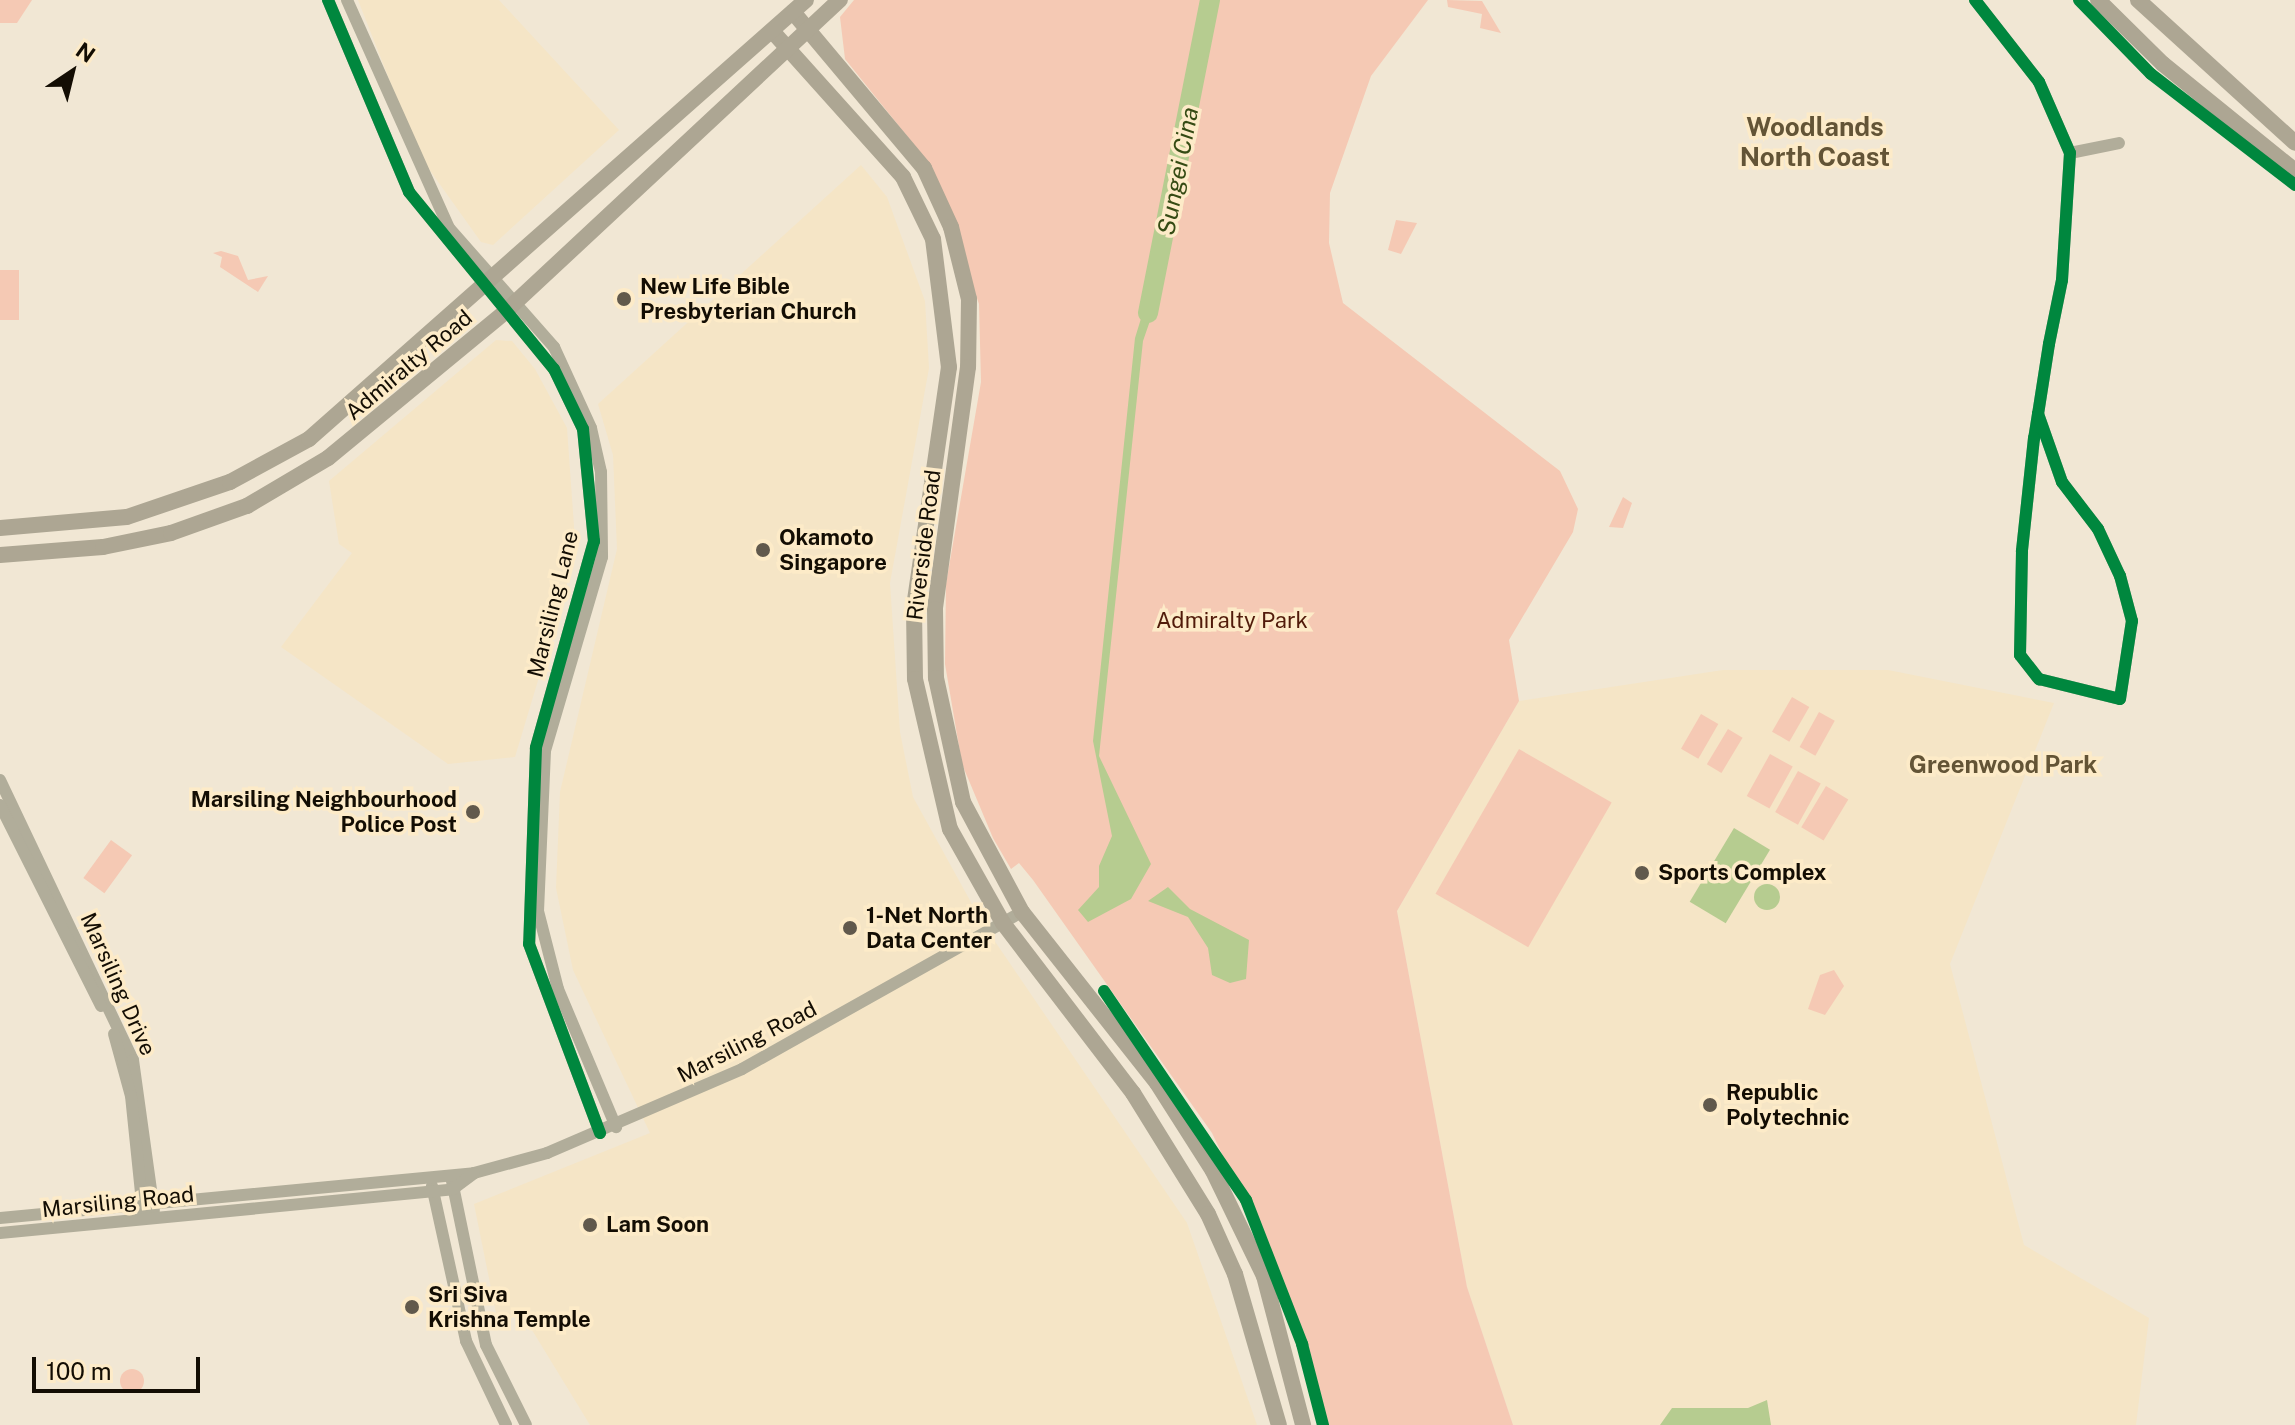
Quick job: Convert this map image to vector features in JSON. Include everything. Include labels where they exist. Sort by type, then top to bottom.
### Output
[{"type":"main road","name":"Admiralty Road","points":[[0,528],[127,517],[262,466],[340,417],[806,0]]},
{"type":"main road","name":"Admiralty Road","points":[[0,555],[134,542],[247,506],[361,436],[510,308],[840,0]]},
{"type":"main road","points":[[2098,0],[2163,64],[2295,171]]},
{"type":"main road","points":[[2138,0],[2295,143]]},
{"type":"main road","name":"Riverside Road","points":[[793,12],[924,168],[951,227],[969,299],[968,367],[936,594],[936,678],[963,802],[1022,912],[1157,1083],[1213,1171],[1264,1276],[1303,1425]]},
{"type":"main road","name":"Riverside Road","points":[[773,32],[903,177],[933,239],[949,367],[915,596],[915,679],[950,829],[1003,923],[1133,1093],[1208,1214],[1235,1274],[1279,1425]]},
{"type":"street","name":"Marsiling Lane","points":[[328,0],[400,175],[510,308],[554,369],[583,429],[594,541],[585,599],[545,751],[538,911],[558,989],[616,1127]]},
{"type":"street","name":"Marsiling Lane","points":[[347,0],[449,228],[489,284]]},
{"type":"street","points":[[1975,0],[2039,82],[2070,153],[2062,280],[2038,414],[2020,655],[2039,679],[2120,699],[2132,621],[2120,576],[2098,529],[2062,482],[2038,414]]},
{"type":"street","points":[[2070,153],[2119,143]]},
{"type":"street","name":"Marsiling Lane","points":[[585,599],[536,748],[529,944],[600,1133]]},
{"type":"street","name":"Marsiling Drive","points":[[0,780],[133,1060],[148,1205]]},
{"type":"street","name":"Marsiling Drive","points":[[0,805],[111,1026],[131,1096],[150,1219]]},
{"type":"street","name":"Marsiling Road","points":[[0,1233],[453,1189],[474,1173],[616,1127],[742,1069],[1022,912]]},
{"type":"street","points":[[450,1172],[486,1345],[526,1425]]},
{"type":"street","name":"Marsiling Road","points":[[0,1218],[450,1172],[474,1173]]},
{"type":"street","points":[[429,1175],[466,1341],[506,1425]]},
{"type":"shaded area","points":[[358,0],[499,0],[619,130],[493,245],[481,242],[419,155]]},
{"type":"shaded area","points":[[861,165],[887,197],[925,301],[929,368],[890,583],[900,732],[913,797],[983,924],[1187,1223],[1257,1425],[590,1425],[521,1312],[497,1318],[474,1204],[650,1133],[573,970],[556,888],[560,792],[617,549],[613,455],[598,404]]},
{"type":"shaded area","points":[[1151,286],[1161,289],[1143,341],[1099,756],[1151,864],[1131,899],[1088,922],[1078,910],[1099,887],[1099,866],[1112,836],[1093,741],[1135,338]]},
{"type":"shaded area","points":[[496,340],[512,341],[535,369],[567,428],[576,554],[515,757],[448,764],[281,647],[352,553],[339,544],[329,481]]},
{"type":"shaded area","name":"Republic Polytechnic","points":[[1723,670],[1888,670],[2054,703],[1950,964],[2024,1245],[2149,1318],[2136,1425],[1513,1425],[1467,1287],[1397,911],[1519,701]]},
{"type":"shaded area","points":[[1734,828],[1770,850],[1726,923],[1690,902]]},
{"type":"shaded area","points":[[1767,884],[1776,888],[1780,897],[1776,906],[1767,910],[1758,906],[1754,897],[1758,888]]},
{"type":"shaded area","points":[[1168,887],[1190,909],[1249,940],[1246,979],[1230,983],[1212,975],[1208,948],[1188,917],[1148,901]]},
{"type":"shaded area","points":[[1767,1400],[1771,1425],[1660,1425],[1672,1408],[1748,1408]]},
{"type":"green space","points":[[0,0],[32,0],[17,23],[0,23]]},
{"type":"green space","name":"Admiralty Park","points":[[854,0],[1428,0],[1371,76],[1330,193],[1329,243],[1343,303],[1560,471],[1578,509],[1573,532],[1509,640],[1519,701],[1397,911],[1467,1287],[1513,1425],[1326,1425],[1287,1290],[1212,1133],[1033,880],[1019,863],[1011,869],[993,838],[962,764],[945,664],[946,584],[981,382],[979,304],[932,167],[845,59],[840,17]]},
{"type":"green space","points":[[1447,0],[1482,1],[1501,33],[1480,28],[1482,14],[1448,7]]},
{"type":"green space","points":[[1396,220],[1417,223],[1401,254],[1388,250]]},
{"type":"green space","points":[[221,251],[238,256],[248,280],[268,276],[258,292],[220,267],[222,257],[213,253]]},
{"type":"green space","points":[[0,270],[19,270],[19,320],[0,320]]},
{"type":"green space","points":[[1623,497],[1632,503],[1623,528],[1609,527]]},
{"type":"green space","points":[[1792,697],[1809,707],[1789,742],[1772,732]]},
{"type":"green space","points":[[1819,712],[1835,721],[1815,756],[1800,747]]},
{"type":"green space","points":[[1701,714],[1718,724],[1698,759],[1681,749]]},
{"type":"green space","points":[[1728,729],[1743,738],[1721,773],[1707,764]]},
{"type":"green space","points":[[1519,749],[1612,803],[1528,947],[1436,894]]},
{"type":"green space","points":[[1770,754],[1793,767],[1769,809],[1747,796]]},
{"type":"green space","points":[[1798,771],[1821,784],[1798,825],[1775,812]]},
{"type":"green space","points":[[1826,786],[1848,799],[1824,841],[1801,827]]},
{"type":"green space","points":[[111,840],[132,855],[104,893],[83,878]]},
{"type":"green space","points":[[1834,970],[1844,986],[1825,1015],[1808,1009],[1820,975]]},
{"type":"green space","points":[[132,1369],[141,1372],[144,1381],[141,1390],[132,1393],[123,1390],[120,1381],[123,1372]]},
{"type":"waterway","name":"Sungei Cina","points":[[1148,313],[1210,0]]},
{"type":"cycle path","points":[[328,0],[409,192],[554,369],[583,429],[594,541],[536,748],[529,944],[600,1133]]},
{"type":"cycle path","points":[[1975,0],[2039,82],[2070,153],[2062,280],[2049,344],[2034,438],[2022,551],[2020,655],[2039,679],[2120,699],[2132,621],[2120,576],[2098,529],[2062,482],[2038,414]]},
{"type":"cycle path","points":[[2079,0],[2151,74],[2295,185]]},
{"type":"cycle path","points":[[1104,991],[1246,1200],[1302,1344],[1323,1425]]},
{"type":"place","name":"New Life Bible Presbyterian Church","points":[[624,299]]},
{"type":"place","name":"Okamoto Singapore","points":[[763,550]]},
{"type":"place","name":"Marsiling Neighbourhood Police Post","points":[[473,812]]},
{"type":"place","name":"Sports Complex","points":[[1642,873]]},
{"type":"place","name":"1-Net North Data Center","points":[[850,928]]},
{"type":"place","name":"Republic Polytechnic","points":[[1710,1105]]},
{"type":"place","name":"Lam Soon","points":[[590,1225]]},
{"type":"place","name":"Sri Siva Krishna Temple","points":[[412,1307]]},
{"type":"district","name":"Woodlands North Coast","points":[[1815,142]]},
{"type":"district","name":"Greenwood Park","points":[[2003,765]]}]
